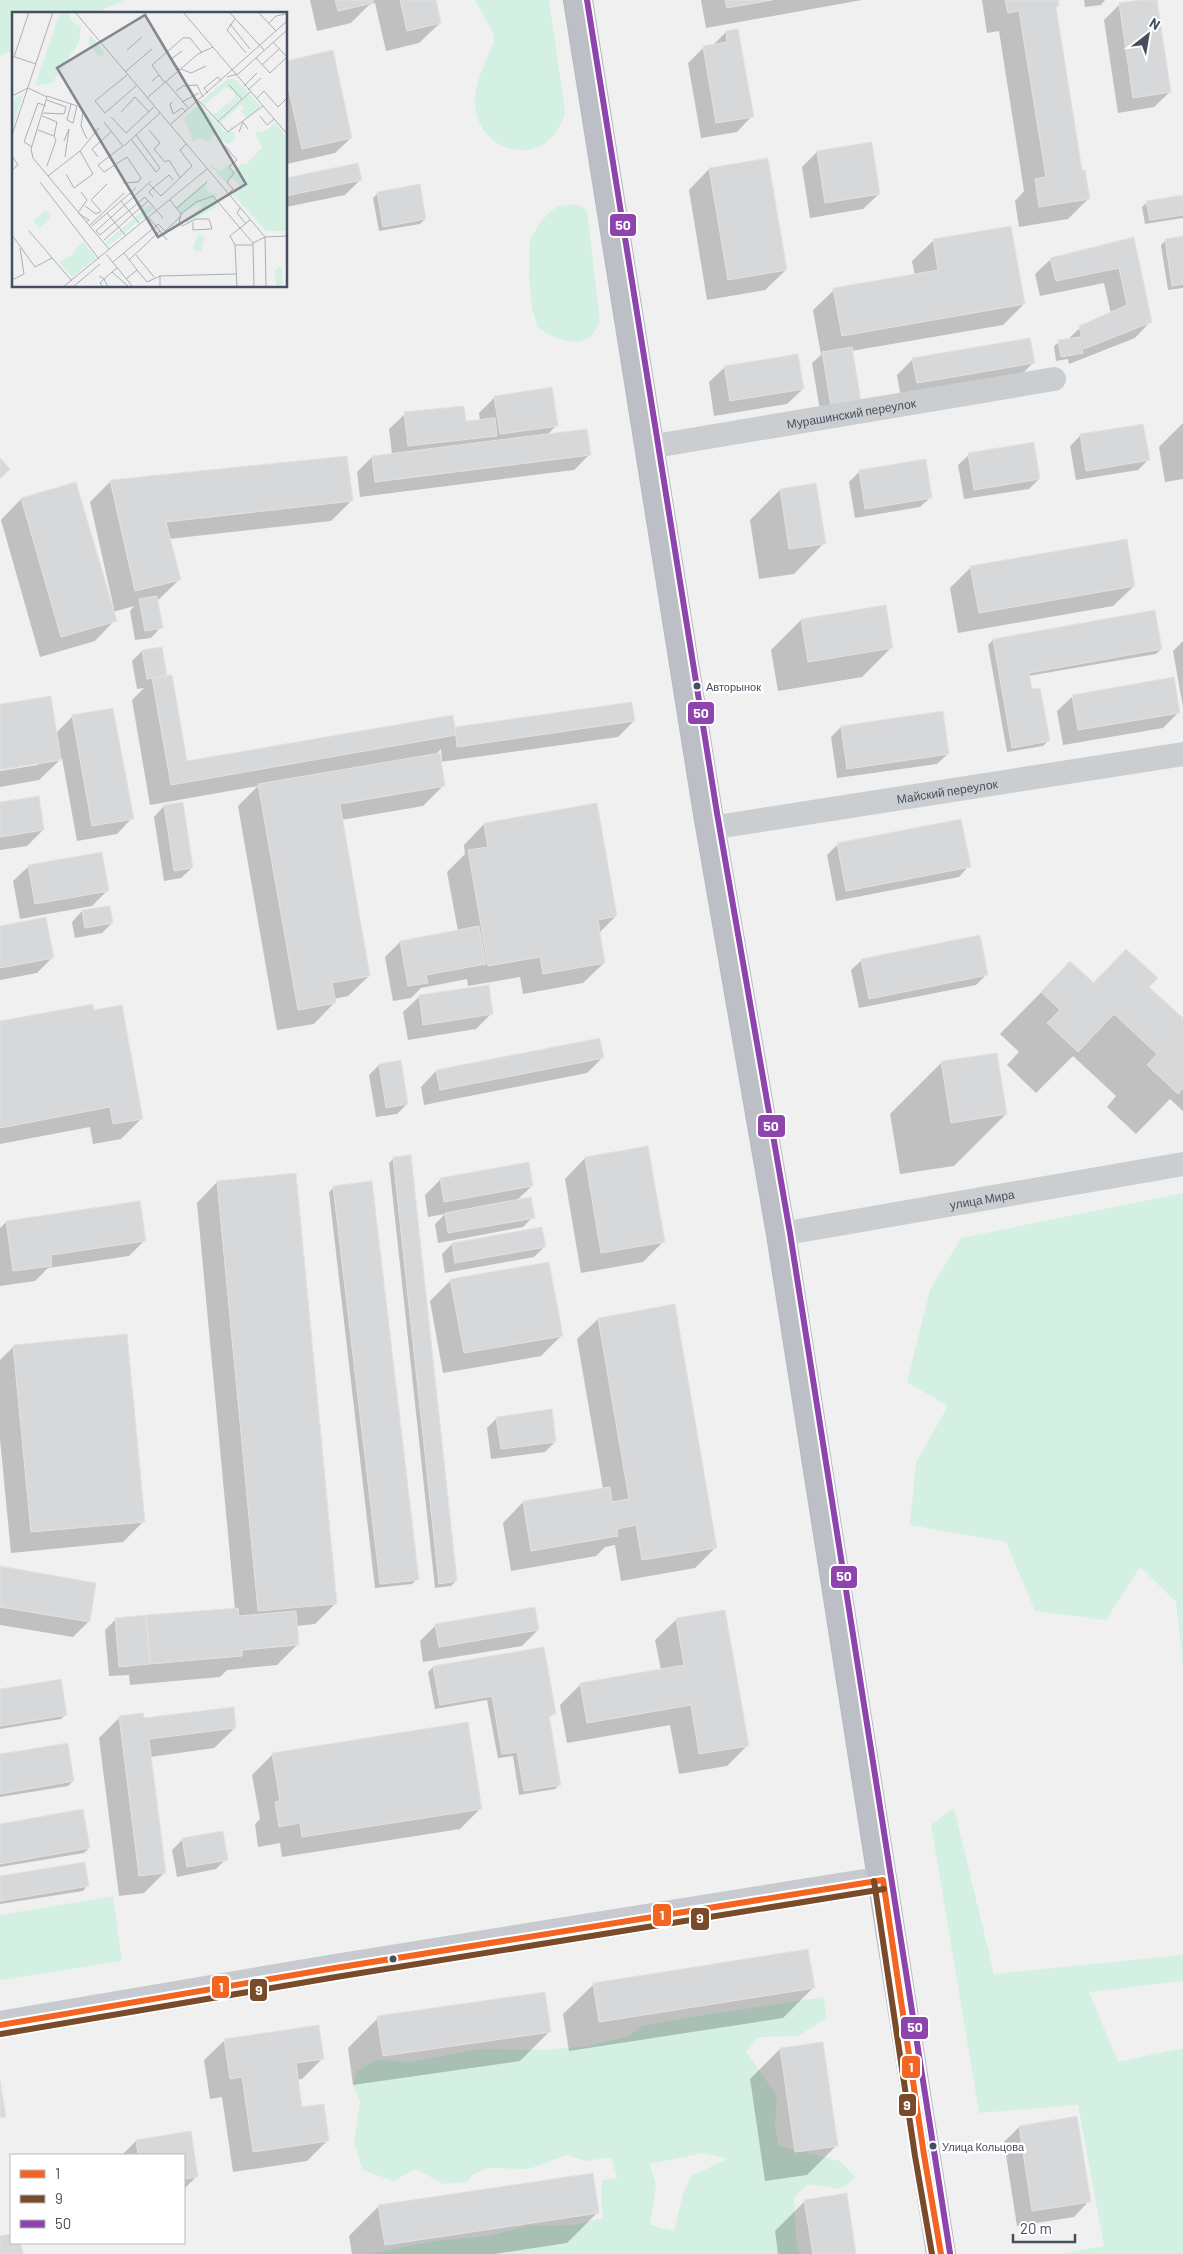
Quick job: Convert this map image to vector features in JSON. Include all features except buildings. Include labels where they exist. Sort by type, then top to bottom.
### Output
[{"type":"highway","points":[[578,0],[710,828],[781,1234],[941,2254]]},
{"type":"main road","points":[[0,2025],[883,1880]]},
{"type":"street","name":"Мурашинский переулок","points":[[649,447],[1054,379]]},
{"type":"street","name":"Майский переулок","points":[[710,828],[1183,754]]},
{"type":"street","name":"улица Мира","points":[[781,1234],[1183,1164]]},
{"type":"green space","points":[[0,0],[124,0],[98,12],[12,12],[12,51],[0,56]]},
{"type":"green space","points":[[475,0],[549,0],[565,111],[557,130],[546,143],[531,149],[516,150],[501,145],[488,135],[479,121],[475,95],[494,41],[494,34]]},
{"type":"green space","points":[[576,204],[587,210],[600,322],[592,335],[585,339],[571,342],[550,335],[537,327],[532,307],[529,276],[530,239],[541,221],[556,207]]},
{"type":"green space","points":[[1183,1193],[1183,1665],[1176,1602],[1140,1567],[1106,1620],[1035,1611],[1006,1542],[910,1525],[916,1462],[948,1406],[907,1382],[930,1290],[961,1238]]},
{"type":"green space","points":[[954,1808],[994,1974],[1183,1955],[1183,1981],[1089,1992],[1118,2062],[1183,2048],[1183,2254],[1058,2254],[1104,2246],[1078,2105],[979,2113],[931,1825]]},
{"type":"green space","points":[[113,1896],[122,1961],[0,1980],[0,1915]]},
{"type":"green space","points":[[823,1997],[827,2018],[798,2036],[758,2037],[746,2051],[777,2096],[775,2126],[779,2146],[840,2161],[856,2178],[839,2189],[808,2184],[794,2197],[796,2238],[800,2254],[370,2254],[433,2241],[488,2236],[527,2226],[574,2225],[603,2218],[601,2200],[602,2180],[617,2178],[611,2157],[587,2161],[566,2155],[529,2169],[488,2168],[472,2175],[467,2182],[443,2184],[416,2169],[393,2181],[363,2170],[354,2143],[360,2102],[353,2085],[357,2071],[377,2060],[410,2062],[479,2049],[546,2050],[589,2046],[629,2036],[642,2026]],"holes":[[[703,2153],[728,2159],[691,2176],[683,2194],[674,2231],[650,2225],[656,2186],[650,2164]]]},
{"type":"transit line","name":"50","points":[[587,0],[717,813],[790,1233],[950,2253]]},
{"type":"transit line","name":"1","points":[[883,1880],[924,2155],[941,2254]]},
{"type":"transit line","name":"1","points":[[0,2025],[335,1968],[883,1880]]},
{"type":"transit line","name":"9","points":[[874,1881],[915,2156],[932,2254]]},
{"type":"transit line","name":"9","points":[[1,2034],[336,1977],[884,1889]]},
{"type":"place","name":"Авторынок","points":[[697,686]]},
{"type":"place","name":"Улица Кольцова","points":[[933,2146]]}]
